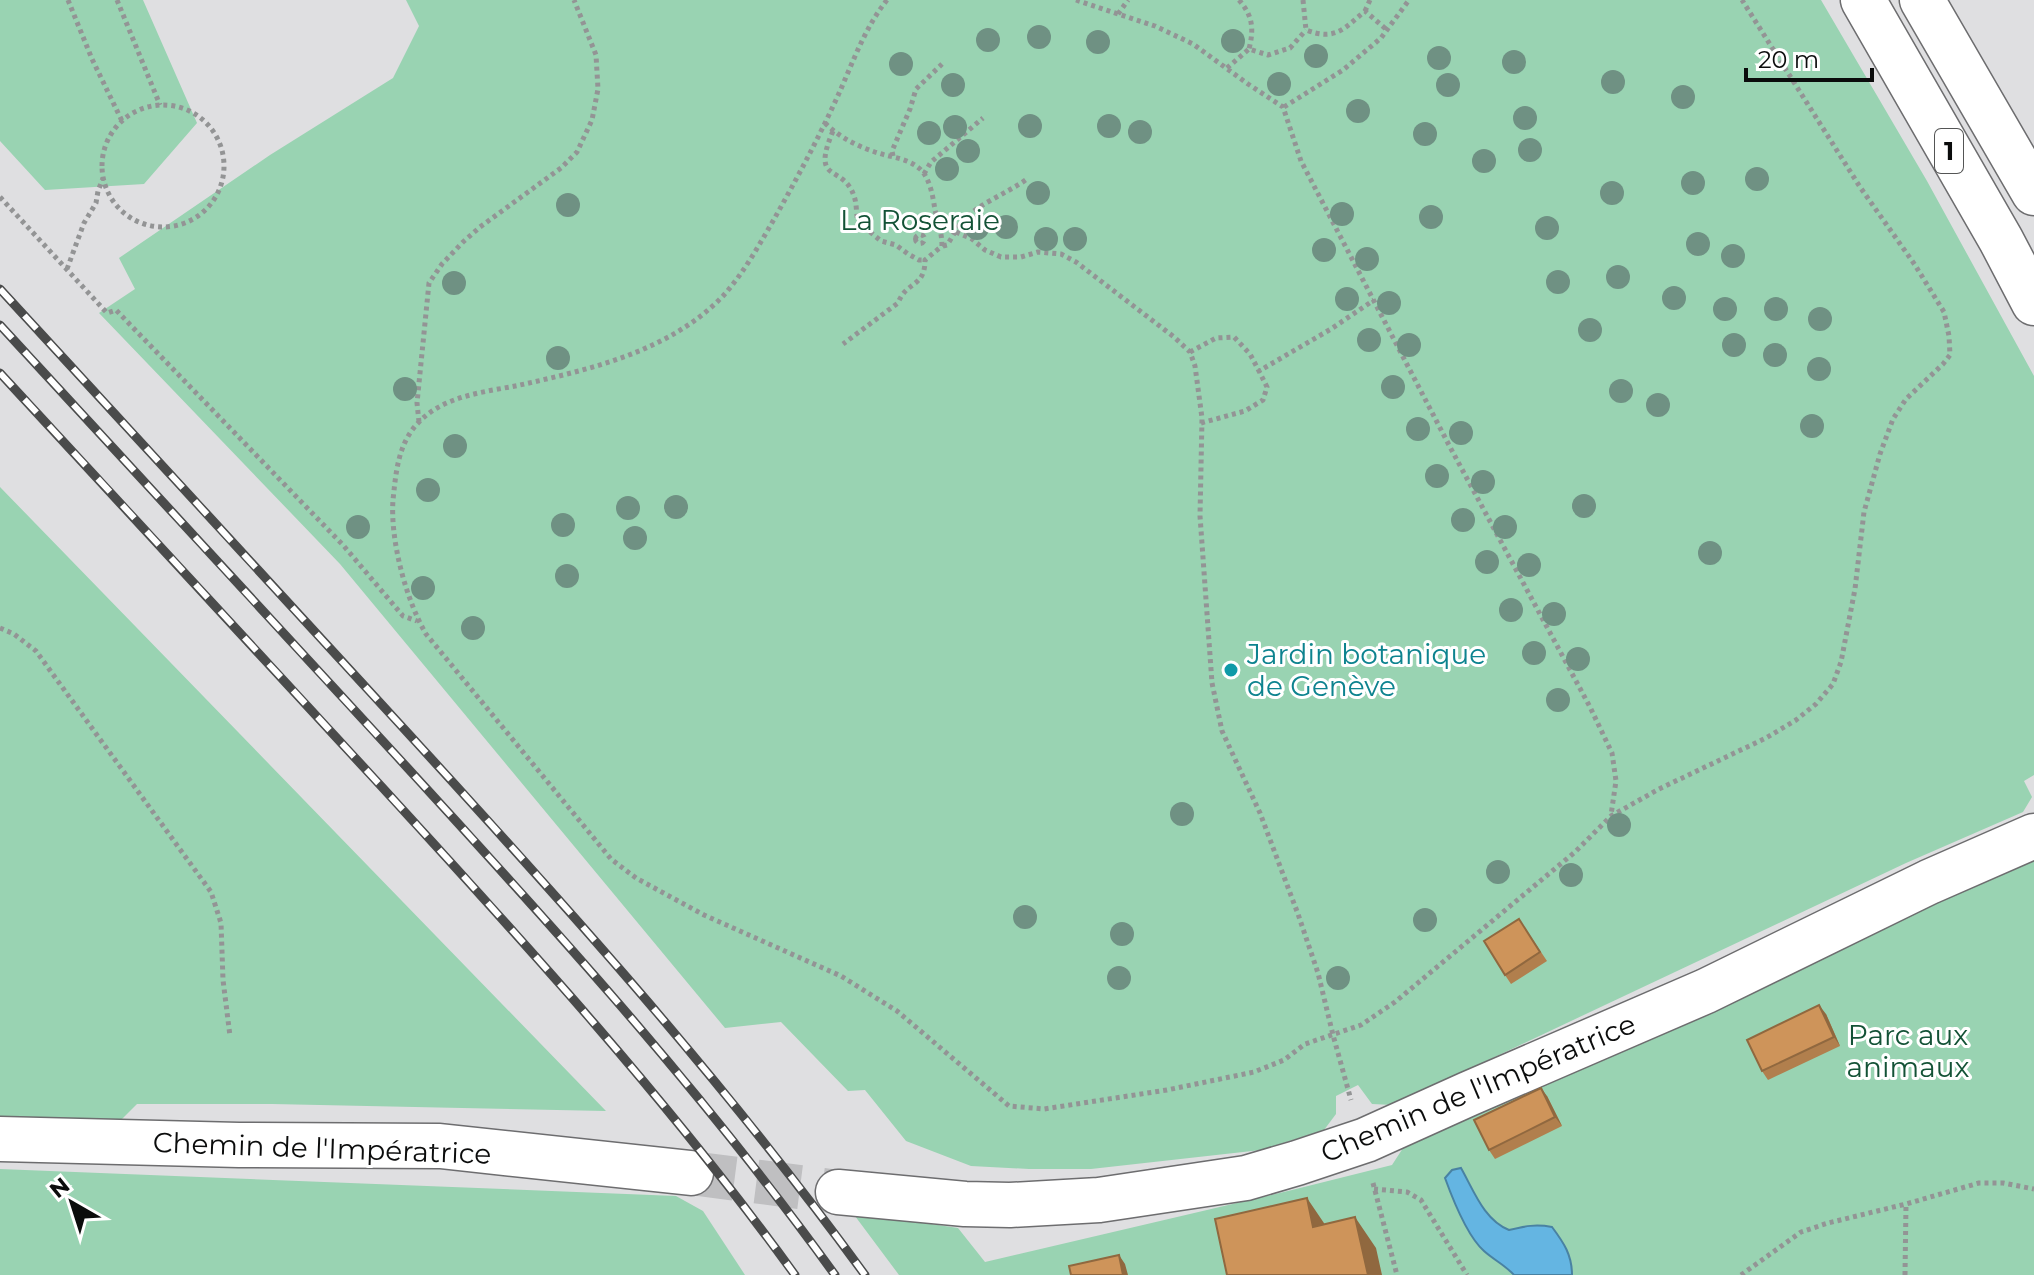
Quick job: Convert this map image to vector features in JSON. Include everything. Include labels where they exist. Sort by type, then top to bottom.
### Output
[{"type":"street","name":"1","points":[[1863,0],[2034,303]]},
{"type":"street","name":"1","points":[[1922,0],[2034,193]]},
{"type":"street","name":"Chemin de l'Impératrice","points":[[838,1192],[965,1204],[1099,1200],[1231,1180],[1297,1163],[1366,1140],[1706,991],[1929,882],[2034,836]]},
{"type":"street","name":"Chemin de l'Impératrice","points":[[0,1139],[440,1146],[691,1173]]},
{"type":"path","points":[[68,0],[122,121]]},
{"type":"path","points":[[117,0],[160,105]]},
{"type":"path","points":[[419,422],[417,403],[429,283],[463,242],[561,168],[577,152],[592,120],[598,89],[596,55],[574,0]]},
{"type":"path","points":[[887,0],[865,35],[791,190],[758,248],[722,297],[687,326],[648,348],[561,376],[438,406],[419,422],[406,440],[396,468],[392,513],[406,589],[426,634],[611,859],[636,878],[704,915],[841,976],[897,1011],[1009,1106],[1044,1109],[1167,1090],[1254,1072],[1284,1060],[1305,1044],[1361,1025],[1395,1002],[1575,852],[1611,816],[1659,789],[1766,738],[1816,704],[1833,684],[1841,662],[1854,597],[1864,512],[1880,454],[1893,419],[1906,399],[1950,355],[1949,336],[1944,312],[1860,187],[1742,0]]},
{"type":"path","points":[[1076,0],[1155,26],[1193,44],[1283,107],[1301,161],[1612,753],[1616,781],[1611,816]]},
{"type":"path","points":[[1118,14],[1128,0]]},
{"type":"path","points":[[1227,68],[1249,49],[1253,31],[1248,10],[1239,0]]},
{"type":"path","points":[[1249,49],[1268,55],[1290,48],[1306,30],[1303,0]]},
{"type":"path","points":[[1306,30],[1322,36],[1341,31],[1365,11],[1370,0]]},
{"type":"path","points":[[1283,107],[1343,70],[1381,38],[1409,0]]},
{"type":"path","points":[[1365,11],[1387,30]]},
{"type":"path","points":[[893,156],[892,151],[916,89],[942,64]]},
{"type":"path","points":[[152,105],[174,105],[194,112],[210,125],[222,144],[225,163],[223,183],[214,201],[201,215],[184,224],[165,228],[145,225],[127,217],[114,203],[104,185],[101,166],[105,145],[122,121],[132,112],[152,105]]},
{"type":"path","points":[[924,174],[931,162],[983,118]]},
{"type":"path","points":[[825,123],[844,139],[900,157],[920,169],[926,178],[942,234],[942,246]]},
{"type":"path","points":[[833,131],[824,162],[854,195],[858,222],[881,241],[925,260]]},
{"type":"path","points":[[67,269],[84,223],[96,203],[103,178]]},
{"type":"path","points":[[925,260],[947,245],[971,213],[1027,179]]},
{"type":"path","points":[[0,197],[107,313],[116,310],[343,545],[403,616],[418,621]]},
{"type":"path","points":[[956,232],[1001,257],[1021,257],[1038,252],[1061,254],[1076,262],[1190,352],[1195,366],[1201,423],[1200,516],[1212,683],[1222,731],[1260,813],[1318,973],[1347,1090],[1366,1140],[1374,1189],[1397,1275]]},
{"type":"path","points":[[924,242],[932,255]]},
{"type":"path","points":[[843,344],[898,303],[902,293],[924,276],[925,260]]},
{"type":"path","points":[[1259,371],[1374,300]]},
{"type":"path","points":[[1190,352],[1216,338],[1234,337],[1250,354],[1267,387],[1263,400],[1245,411],[1201,423]]},
{"type":"path","points":[[0,628],[14,634],[36,651],[211,892],[221,923],[223,980],[230,1036]]},
{"type":"path","points":[[1741,1275],[1801,1232],[1828,1223],[1979,1183],[2003,1183],[2034,1189]]},
{"type":"path","points":[[1374,1189],[1407,1192],[1421,1200],[1467,1275]]},
{"type":"path","points":[[1905,1275],[1906,1204]]},
{"type":"green space","points":[[0,0],[143,0],[197,123],[144,184],[45,190],[0,141]]},
{"type":"green space","name":"Jardin botanique de Genève","points":[[406,0],[1821,0],[1927,181],[2034,376],[2034,775],[2024,781],[2032,797],[2023,812],[1906,863],[1393,1105],[1372,1104],[1358,1085],[1336,1096],[1336,1114],[1324,1130],[1261,1150],[1091,1169],[1029,1169],[971,1166],[906,1141],[865,1090],[848,1091],[781,1022],[725,1028],[340,564],[99,313],[135,289],[119,258],[270,155],[393,78],[419,26]]},
{"type":"green space","points":[[0,487],[606,1111],[137,1104],[119,1122],[0,1117]]},
{"type":"green space","name":"Parc aux animaux","points":[[2034,858],[2034,1275],[899,1275],[852,1212],[958,1228],[985,1262],[1392,1165],[1405,1145]]},
{"type":"green space","points":[[0,1169],[676,1196],[703,1211],[745,1275],[0,1275]]},
{"type":"water","points":[[1461,1168],[1480,1204],[1500,1225],[1509,1230],[1530,1226],[1552,1227],[1571,1261],[1572,1275],[1514,1275],[1484,1251],[1466,1227],[1445,1178],[1452,1170]]},
{"type":"building","points":[[1519,919],[1540,952],[1505,975],[1484,941]]},
{"type":"building","points":[[1819,1005],[1834,1037],[1762,1071],[1747,1040]]},
{"type":"building","points":[[1541,1088],[1555,1117],[1489,1150],[1474,1120]]},
{"type":"building","points":[[1307,1198],[1313,1227],[1355,1217],[1368,1275],[1227,1275],[1215,1219]]},
{"type":"building","points":[[1119,1255],[1123,1275],[1071,1275],[1069,1266]]},
{"type":"tunnel","points":[[691,1173],[838,1192]]},
{"type":"railway","points":[[0,289],[572,914],[752,1127],[865,1275]]},
{"type":"railway","points":[[0,325],[565,942],[731,1138],[835,1275]]},
{"type":"railway","points":[[0,373],[542,964],[698,1148],[795,1275]]},
{"type":"place","name":"Jardin botanique de Genève","points":[[1231,670]]},
{"type":"park label","name":"La Roseraie","points":[[920,220]]}]
